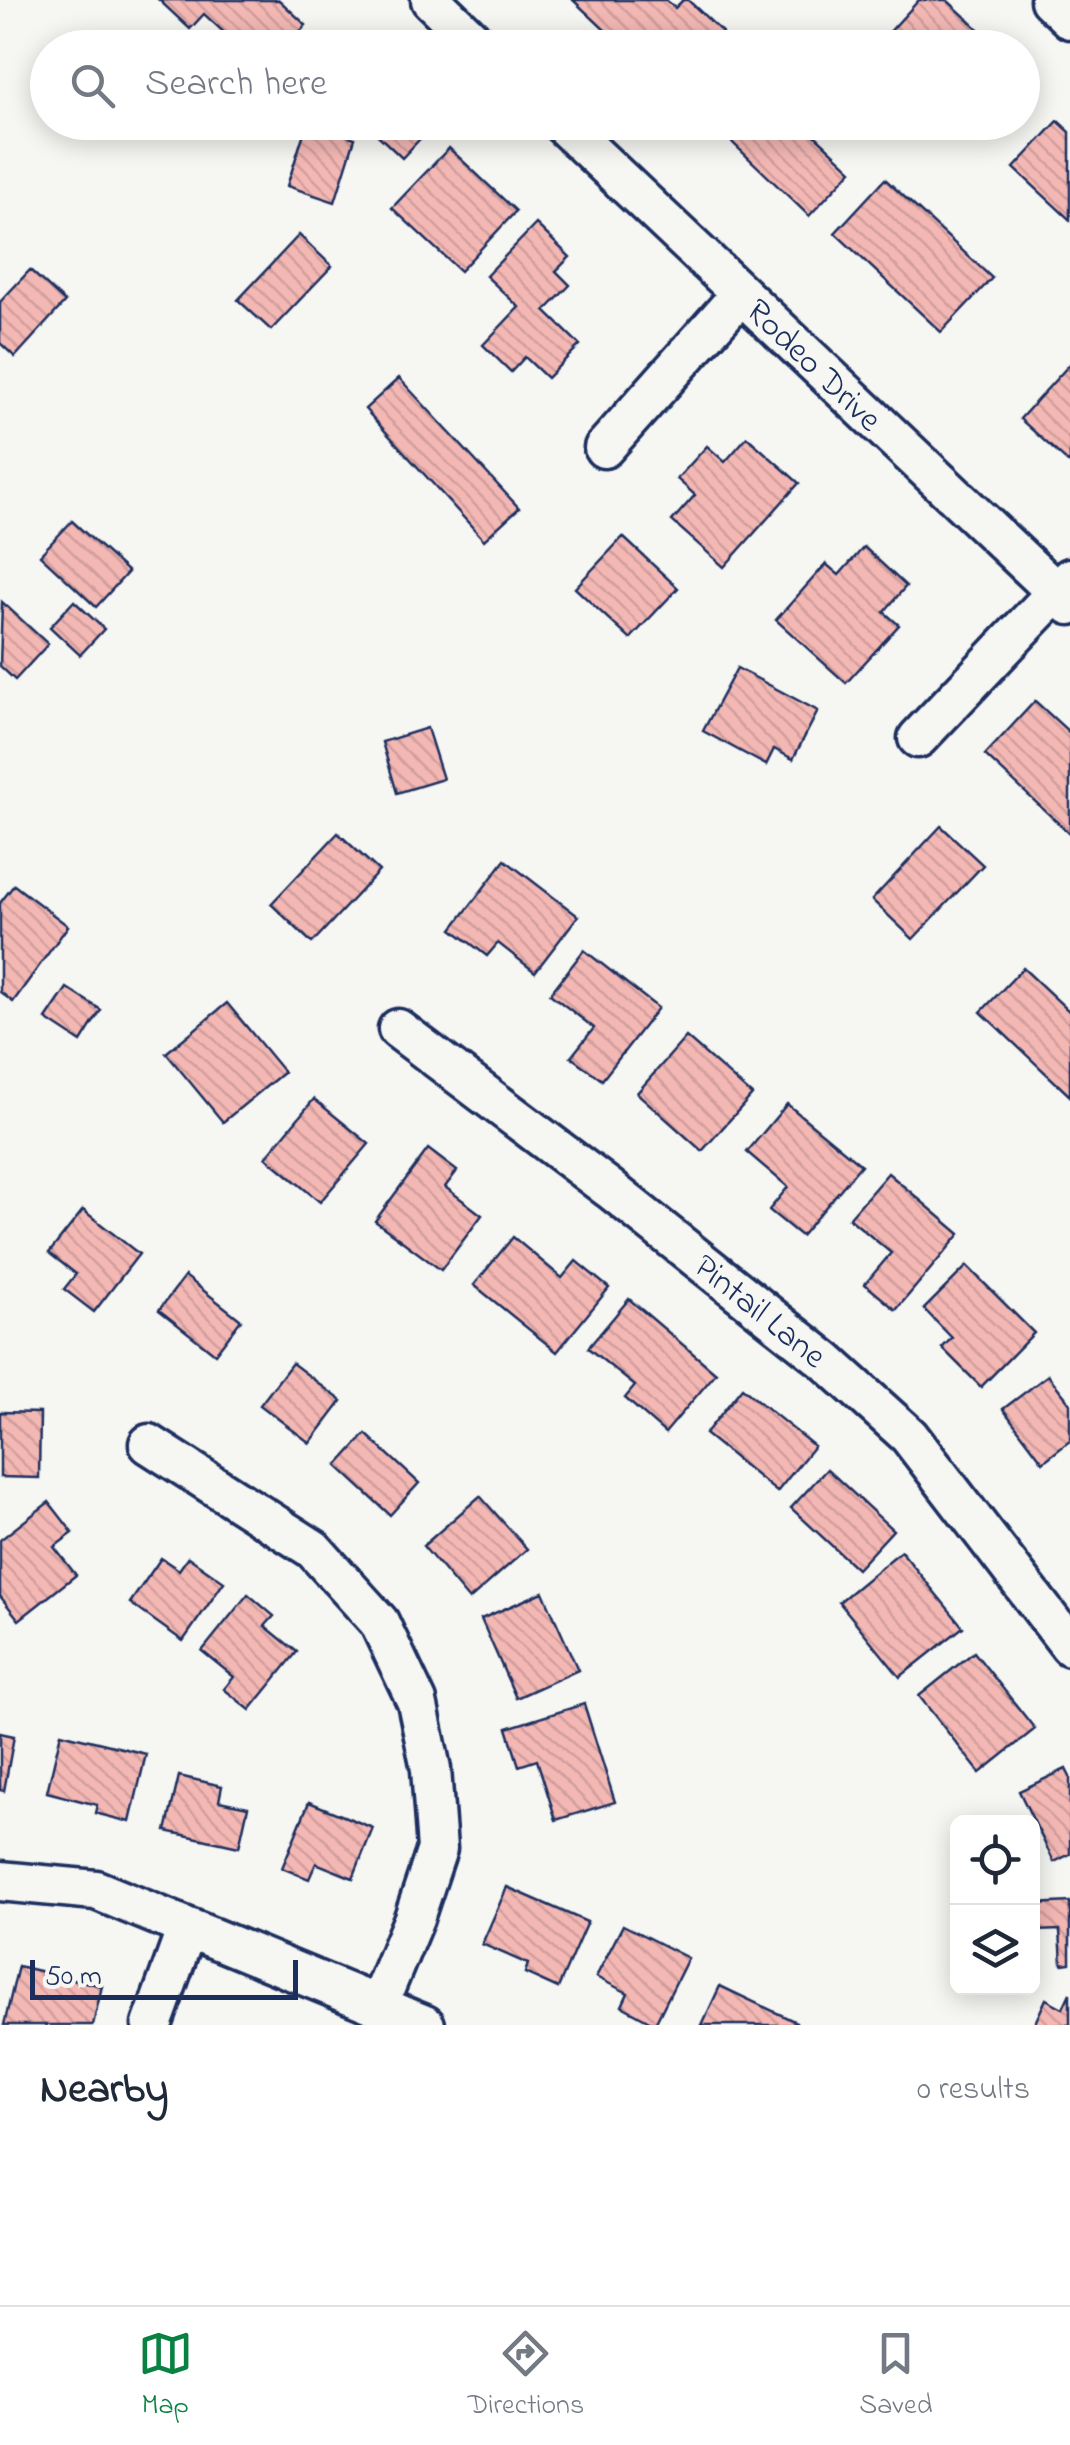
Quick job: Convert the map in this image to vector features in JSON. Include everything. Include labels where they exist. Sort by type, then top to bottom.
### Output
[{"type":"street","points":[[431,0],[462,30]]},
{"type":"street","points":[[1050,0],[1070,19]]},
{"type":"street","name":"Rodeo Drive","points":[[579,140],[1066,592]]},
{"type":"street","points":[[604,448],[741,294]]},
{"type":"street","points":[[918,738],[1066,592]]},
{"type":"street","name":"Pintail Lane","points":[[398,1028],[626,1201],[826,1361],[909,1436],[1070,1646]]},
{"type":"street","points":[[149,1444],[313,1549],[379,1622],[417,1702],[432,1769],[436,1849],[414,1918],[378,2005]]},
{"type":"street","points":[[0,1881],[96,1890],[426,2025]]},
{"type":"street","points":[[152,2025],[187,1928]]},
{"type":"building","points":[[159,0],[279,0],[306,25],[301,30],[221,30],[204,14],[190,29]]},
{"type":"building","points":[[573,0],[666,0],[675,8],[688,0],[720,30],[605,30]]},
{"type":"building","points":[[919,0],[947,0],[980,30],[892,30]]},
{"type":"building","points":[[1058,121],[1070,132],[1070,220],[1014,168]]},
{"type":"building","points":[[302,140],[354,140],[335,202],[287,186]]},
{"type":"building","points":[[383,140],[419,140],[402,158]]},
{"type":"building","points":[[730,140],[820,140],[852,170],[809,216]]},
{"type":"building","points":[[449,148],[516,211],[460,271],[392,208]]},
{"type":"building","points":[[885,179],[992,278],[941,332],[835,233]]},
{"type":"building","points":[[536,224],[570,257],[556,271],[570,285],[545,311],[580,345],[547,378],[525,357],[511,372],[483,345],[519,307],[486,276]]},
{"type":"building","points":[[299,235],[332,266],[271,330],[238,300]]},
{"type":"building","points":[[30,270],[65,302],[15,357],[0,343],[0,302]]},
{"type":"building","points":[[1070,364],[1070,464],[1020,419]]},
{"type":"building","points":[[399,378],[519,508],[484,540],[365,409]]},
{"type":"building","points":[[747,437],[799,483],[724,567],[672,521],[695,495],[677,479],[707,446],[725,462]]},
{"type":"building","points":[[72,521],[128,572],[96,607],[40,555]]},
{"type":"building","points":[[623,537],[678,588],[630,639],[575,588]]},
{"type":"building","points":[[864,547],[906,586],[884,612],[899,625],[846,683],[776,620],[826,564],[839,575]]},
{"type":"building","points":[[74,601],[104,629],[80,655],[50,627]]},
{"type":"building","points":[[2,602],[48,644],[15,680],[0,666]]},
{"type":"building","points":[[737,668],[818,711],[793,759],[774,749],[766,765],[703,731]]},
{"type":"building","points":[[1035,701],[1070,733],[1070,834],[985,755]]},
{"type":"building","points":[[427,728],[443,779],[397,793],[382,742]]},
{"type":"building","points":[[941,826],[983,865],[913,939],[872,900]]},
{"type":"building","points":[[338,833],[379,871],[312,943],[271,904]]},
{"type":"building","points":[[505,860],[578,916],[535,972],[498,943],[487,956],[452,929]]},
{"type":"building","points":[[14,885],[68,926],[13,1002],[0,992],[0,903]]},
{"type":"building","points":[[584,950],[658,1008],[602,1080],[571,1057],[594,1028],[550,994]]},
{"type":"building","points":[[1023,968],[1070,1012],[1070,1096],[981,1012]]},
{"type":"building","points":[[67,988],[101,1010],[81,1042],[46,1019]]},
{"type":"building","points":[[227,1003],[284,1072],[223,1122],[166,1053]]},
{"type":"building","points":[[686,1037],[752,1095],[702,1151],[637,1093]]},
{"type":"building","points":[[314,1099],[369,1144],[320,1202],[266,1157]]},
{"type":"building","points":[[787,1104],[861,1165],[801,1236],[769,1210],[788,1187],[747,1152]]},
{"type":"building","points":[[428,1149],[457,1171],[445,1187],[482,1215],[441,1270],[375,1221]]},
{"type":"building","points":[[888,1173],[960,1234],[896,1310],[865,1284],[891,1253],[849,1218]]},
{"type":"building","points":[[83,1210],[139,1254],[94,1312],[64,1289],[76,1274],[49,1253]]},
{"type":"building","points":[[513,1237],[562,1278],[576,1261],[609,1288],[557,1352],[474,1285]]},
{"type":"building","points":[[967,1266],[1034,1333],[981,1387],[942,1348],[952,1338],[924,1309]]},
{"type":"building","points":[[185,1276],[241,1320],[215,1354],[159,1310]]},
{"type":"building","points":[[629,1299],[716,1373],[665,1433],[625,1398],[635,1386],[588,1348]]},
{"type":"building","points":[[292,1363],[342,1401],[310,1443],[260,1405]]},
{"type":"building","points":[[1048,1375],[1070,1403],[1070,1441],[1043,1462],[1003,1409]]},
{"type":"building","points":[[742,1388],[814,1446],[777,1492],[705,1434]]},
{"type":"building","points":[[0,1412],[40,1413],[39,1478],[0,1477]]},
{"type":"building","points":[[366,1434],[419,1483],[390,1515],[337,1466]]},
{"type":"building","points":[[827,1469],[893,1530],[857,1569],[791,1508]]},
{"type":"building","points":[[480,1496],[527,1549],[469,1600],[423,1546]]},
{"type":"building","points":[[49,1502],[73,1533],[54,1547],[76,1575],[19,1620],[0,1596],[0,1540]]},
{"type":"building","points":[[901,1551],[963,1627],[900,1677],[839,1602]]},
{"type":"building","points":[[188,1557],[224,1582],[183,1641],[130,1603],[161,1558],[179,1570]]},
{"type":"building","points":[[543,1592],[578,1670],[516,1698],[481,1619]]},
{"type":"building","points":[[248,1594],[274,1616],[265,1626],[297,1652],[250,1710],[224,1689],[234,1677],[202,1651]]},
{"type":"building","points":[[974,1652],[1035,1729],[980,1773],[919,1696]]},
{"type":"building","points":[[584,1704],[615,1802],[556,1820],[537,1760],[519,1766],[507,1728]]},
{"type":"building","points":[[0,1733],[14,1736],[4,1791],[0,1790]]},
{"type":"building","points":[[61,1733],[146,1754],[130,1822],[95,1813],[97,1805],[47,1792]]},
{"type":"building","points":[[1066,1769],[1070,1777],[1070,1854],[1054,1862],[1040,1834],[1040,1815],[1031,1815],[1019,1791]]},
{"type":"building","points":[[179,1776],[222,1786],[219,1801],[248,1807],[239,1847],[166,1831]]},
{"type":"building","points":[[309,1802],[373,1828],[353,1878],[316,1863],[309,1879],[282,1868]]},
{"type":"building","points":[[507,1887],[587,1922],[558,1988],[525,1973],[528,1964],[482,1944]]},
{"type":"building","points":[[1070,1902],[1070,1963],[1062,1964],[1060,1930],[1040,1931],[1040,1904]]},
{"type":"building","points":[[623,1925],[688,1958],[655,2024],[622,2006],[628,1993],[596,1977]]},
{"type":"building","points":[[18,1966],[102,1986],[93,2025],[4,2025]]},
{"type":"building","points":[[720,1986],[796,2022],[795,2025],[702,2025]]},
{"type":"building","points":[[1070,1993],[1070,2025],[1034,2025],[1046,1999],[1063,2008]]}]
